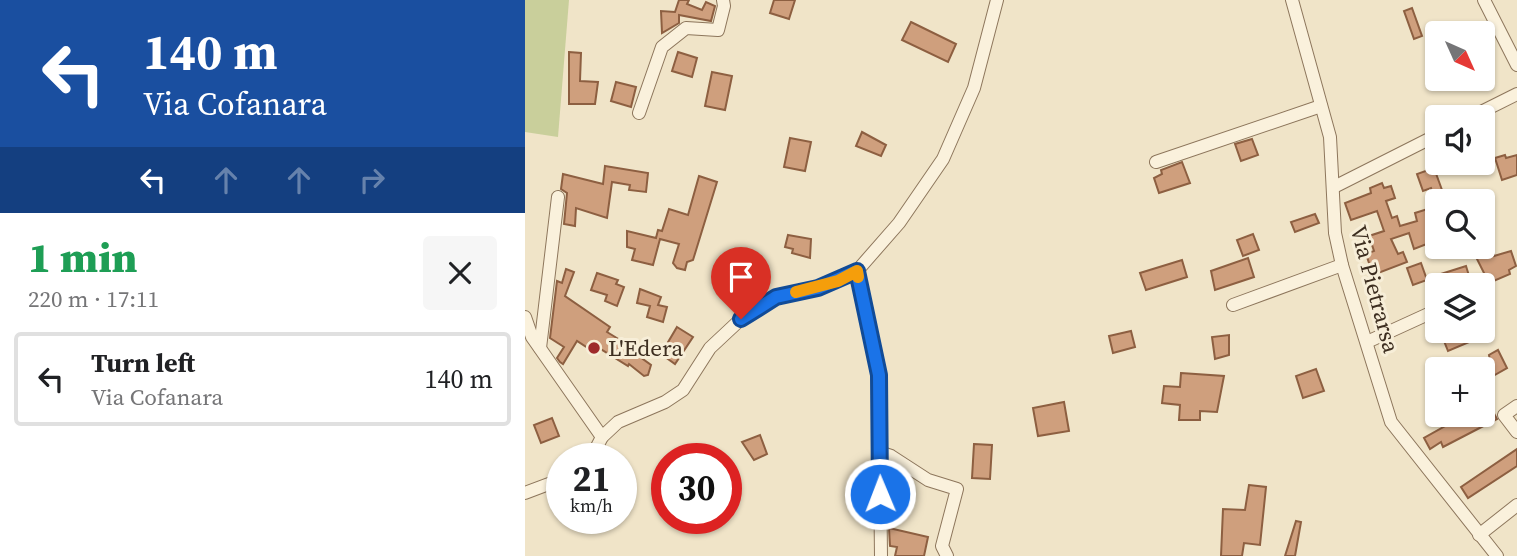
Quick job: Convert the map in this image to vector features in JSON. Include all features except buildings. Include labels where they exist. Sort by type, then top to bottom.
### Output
[{"type":"street","points":[[639,113],[662,47],[686,28],[718,30],[723,0]]},
{"type":"street","points":[[598,443],[618,422],[665,402],[683,390],[723,334],[764,303],[776,297],[828,285],[857,271],[899,223],[943,159],[974,88],[997,0]]},
{"type":"street","name":"Via Pietrarsa","points":[[1291,0],[1330,137],[1335,233],[1342,265],[1391,422],[1497,556]]},
{"type":"street","points":[[1484,0],[1517,65]]},
{"type":"street","points":[[1495,105],[1517,94]]},
{"type":"street","points":[[1156,162],[1321,106]]},
{"type":"street","points":[[1334,187],[1425,141]]},
{"type":"street","points":[[532,340],[558,197]]},
{"type":"street","points":[[1233,305],[1342,265]]},
{"type":"street","points":[[857,271],[879,375],[881,556]]},
{"type":"street","points":[[1367,342],[1425,315]]},
{"type":"street","points":[[525,317],[532,340],[601,437]]},
{"type":"street","points":[[1517,405],[1504,415],[1517,432]]},
{"type":"street","points":[[879,452],[891,456],[920,476],[957,489],[942,546],[947,556]]},
{"type":"street","points":[[525,493],[546,485]]},
{"type":"street","points":[[1479,535],[1517,505]]},
{"type":"green space","points":[[525,0],[569,0],[558,137],[525,132]]},
{"type":"slow traffic","points":[[796,292],[818,288],[857,271],[858,277]]},
{"type":"place","name":"L'Edera","points":[[594,348]]},
{"type":"route","points":[[741,319],[776,297],[818,288],[857,271],[879,375],[880,494]]}]
